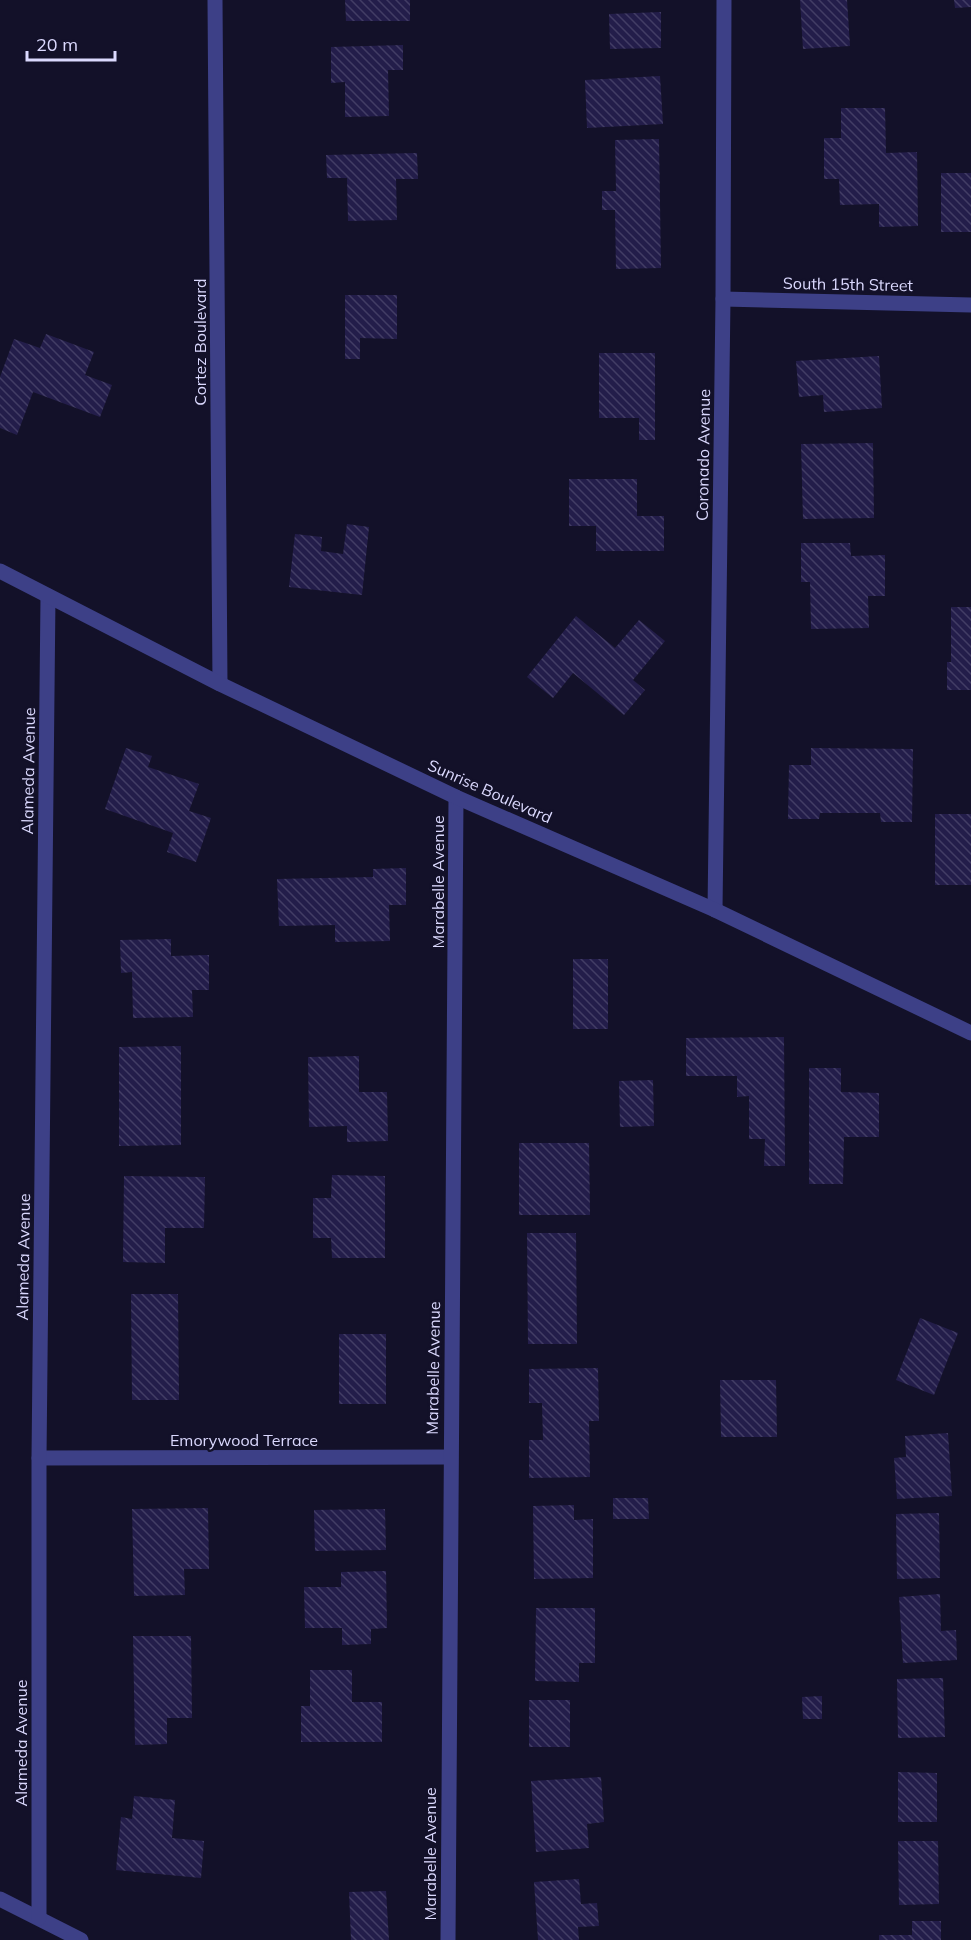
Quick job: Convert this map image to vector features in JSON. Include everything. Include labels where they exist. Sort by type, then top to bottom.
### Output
[{"type":"street","name":"Cortez Boulevard","points":[[215,0],[220,684]]},
{"type":"street","name":"Coronado Avenue","points":[[715,910],[723,299],[724,0]]},
{"type":"street","name":"South 15th Street","points":[[723,299],[971,304]]},
{"type":"street","name":"Sunrise Boulevard","points":[[0,571],[220,684],[456,797],[715,910],[971,1033]]},
{"type":"street","name":"Alameda Avenue","points":[[39,1918],[39,1458],[48,596]]},
{"type":"street","name":"Marabelle Avenue","points":[[448,1940],[456,797]]},
{"type":"street","name":"Emorywood Terrace","points":[[39,1458],[450,1457]]},
{"type":"street","points":[[0,1899],[81,1940]]},
{"type":"building","points":[[345,0],[410,0],[410,21],[346,21]]},
{"type":"building","points":[[800,0],[847,0],[850,46],[803,49]]},
{"type":"building","points":[[954,0],[971,0],[971,7],[955,8]]},
{"type":"building","points":[[661,12],[661,48],[610,49],[609,14]]},
{"type":"building","points":[[403,45],[403,70],[388,70],[389,116],[345,117],[345,82],[331,83],[331,47]]},
{"type":"building","points":[[660,76],[663,124],[587,128],[585,80]]},
{"type":"building","points":[[841,108],[885,108],[886,153],[917,152],[918,226],[879,227],[879,204],[840,205],[839,179],[824,179],[824,138],[841,138]]},
{"type":"building","points":[[659,139],[661,268],[616,269],[615,210],[602,210],[602,191],[616,191],[615,140]]},
{"type":"building","points":[[417,153],[418,179],[396,179],[397,220],[348,221],[347,178],[327,178],[326,155]]},
{"type":"building","points":[[941,173],[971,173],[971,232],[941,232]]},
{"type":"building","points":[[345,295],[397,295],[397,339],[360,338],[360,359],[345,359]]},
{"type":"building","points":[[46,334],[94,352],[85,375],[112,385],[100,417],[33,392],[17,435],[0,428],[0,377],[14,339],[40,348]]},
{"type":"building","points":[[599,353],[655,353],[655,440],[639,440],[639,418],[599,418]]},
{"type":"building","points":[[879,356],[882,408],[824,412],[823,395],[799,397],[796,361]]},
{"type":"building","points":[[873,443],[874,518],[803,519],[801,444]]},
{"type":"building","points":[[569,479],[637,479],[637,516],[664,516],[664,551],[596,551],[596,526],[569,526]]},
{"type":"building","points":[[347,524],[369,527],[362,595],[289,587],[295,534],[322,537],[321,551],[343,554]]},
{"type":"building","points":[[801,543],[850,543],[851,556],[885,555],[885,596],[868,596],[869,628],[811,629],[810,582],[801,582]]},
{"type":"building","points":[[951,607],[971,607],[971,690],[947,690],[947,662],[951,662]]},
{"type":"building","points":[[576,616],[615,648],[639,620],[665,641],[633,680],[645,690],[624,715],[573,673],[553,698],[527,677]]},
{"type":"building","points":[[126,748],[152,756],[148,767],[199,784],[189,811],[211,818],[196,862],[167,852],[173,833],[105,809]]},
{"type":"building","points":[[811,748],[913,749],[912,822],[881,822],[880,813],[820,813],[819,819],[788,819],[789,765],[811,765]]},
{"type":"building","points":[[935,814],[971,814],[971,885],[935,885]]},
{"type":"building","points":[[406,868],[406,905],[389,905],[390,941],[335,942],[335,925],[279,926],[277,879],[373,877],[373,869]]},
{"type":"building","points":[[171,939],[171,956],[209,955],[209,990],[192,990],[193,1017],[133,1018],[132,972],[121,973],[120,940]]},
{"type":"building","points":[[573,959],[608,959],[608,1029],[573,1029]]},
{"type":"building","points":[[784,1037],[785,1166],[764,1166],[765,1139],[749,1139],[749,1096],[737,1097],[737,1076],[686,1076],[686,1038]]},
{"type":"building","points":[[181,1046],[181,1145],[119,1146],[119,1047]]},
{"type":"building","points":[[359,1056],[359,1092],[387,1092],[388,1141],[347,1142],[347,1126],[309,1127],[308,1057]]},
{"type":"building","points":[[809,1068],[841,1068],[841,1092],[879,1093],[879,1137],[844,1137],[843,1184],[809,1184]]},
{"type":"building","points":[[653,1080],[654,1126],[620,1127],[619,1081]]},
{"type":"building","points":[[519,1143],[589,1143],[590,1215],[519,1215]]},
{"type":"building","points":[[332,1175],[385,1176],[385,1258],[332,1258],[331,1238],[313,1238],[313,1198],[331,1198]]},
{"type":"building","points":[[124,1176],[205,1177],[204,1228],[165,1228],[165,1263],[123,1262]]},
{"type":"building","points":[[527,1233],[576,1233],[577,1344],[528,1344]]},
{"type":"building","points":[[131,1294],[178,1294],[179,1400],[132,1400]]},
{"type":"building","points":[[920,1318],[958,1333],[934,1395],[896,1380]]},
{"type":"building","points":[[339,1334],[386,1334],[386,1404],[339,1404]]},
{"type":"building","points":[[598,1368],[599,1421],[589,1421],[590,1477],[529,1478],[529,1440],[543,1440],[542,1403],[529,1403],[529,1369]]},
{"type":"building","points":[[720,1380],[776,1380],[777,1437],[721,1437]]},
{"type":"building","points":[[948,1433],[952,1496],[897,1499],[894,1458],[906,1457],[905,1436]]},
{"type":"building","points":[[613,1498],[648,1498],[649,1519],[613,1519]]},
{"type":"building","points":[[574,1505],[574,1520],[593,1519],[593,1578],[534,1579],[533,1506]]},
{"type":"building","points":[[208,1508],[209,1569],[184,1569],[185,1595],[134,1596],[132,1509]]},
{"type":"building","points":[[385,1509],[386,1550],[315,1551],[314,1510]]},
{"type":"building","points":[[939,1513],[940,1578],[897,1579],[896,1514]]},
{"type":"building","points":[[386,1571],[387,1628],[371,1629],[371,1644],[342,1645],[342,1628],[305,1628],[304,1587],[341,1587],[341,1572]]},
{"type":"building","points":[[940,1594],[941,1631],[956,1630],[957,1660],[903,1663],[899,1597]]},
{"type":"building","points":[[536,1608],[595,1608],[595,1663],[579,1663],[579,1682],[535,1681]]},
{"type":"building","points":[[133,1636],[191,1636],[192,1718],[167,1718],[167,1744],[135,1745]]},
{"type":"building","points":[[310,1670],[352,1670],[352,1702],[382,1702],[382,1742],[301,1742],[301,1706],[310,1706]]},
{"type":"building","points":[[943,1678],[945,1737],[898,1738],[897,1679]]},
{"type":"building","points":[[822,1696],[822,1719],[803,1719],[802,1697]]},
{"type":"building","points":[[529,1700],[570,1700],[570,1747],[529,1747]]},
{"type":"building","points":[[898,1772],[937,1773],[937,1822],[898,1822]]},
{"type":"building","points":[[601,1777],[604,1822],[587,1824],[589,1848],[536,1852],[531,1781]]},
{"type":"building","points":[[134,1796],[175,1800],[172,1838],[204,1841],[201,1878],[116,1870],[121,1817],[132,1819]]},
{"type":"building","points":[[898,1841],[938,1841],[939,1904],[899,1905]]},
{"type":"building","points":[[579,1879],[581,1904],[597,1903],[599,1926],[578,1927],[579,1940],[538,1940],[534,1882]]},
{"type":"building","points":[[386,1891],[389,1940],[351,1940],[349,1892]]},
{"type":"building","points":[[912,1921],[941,1921],[941,1940],[879,1940],[879,1935],[912,1935]]}]
